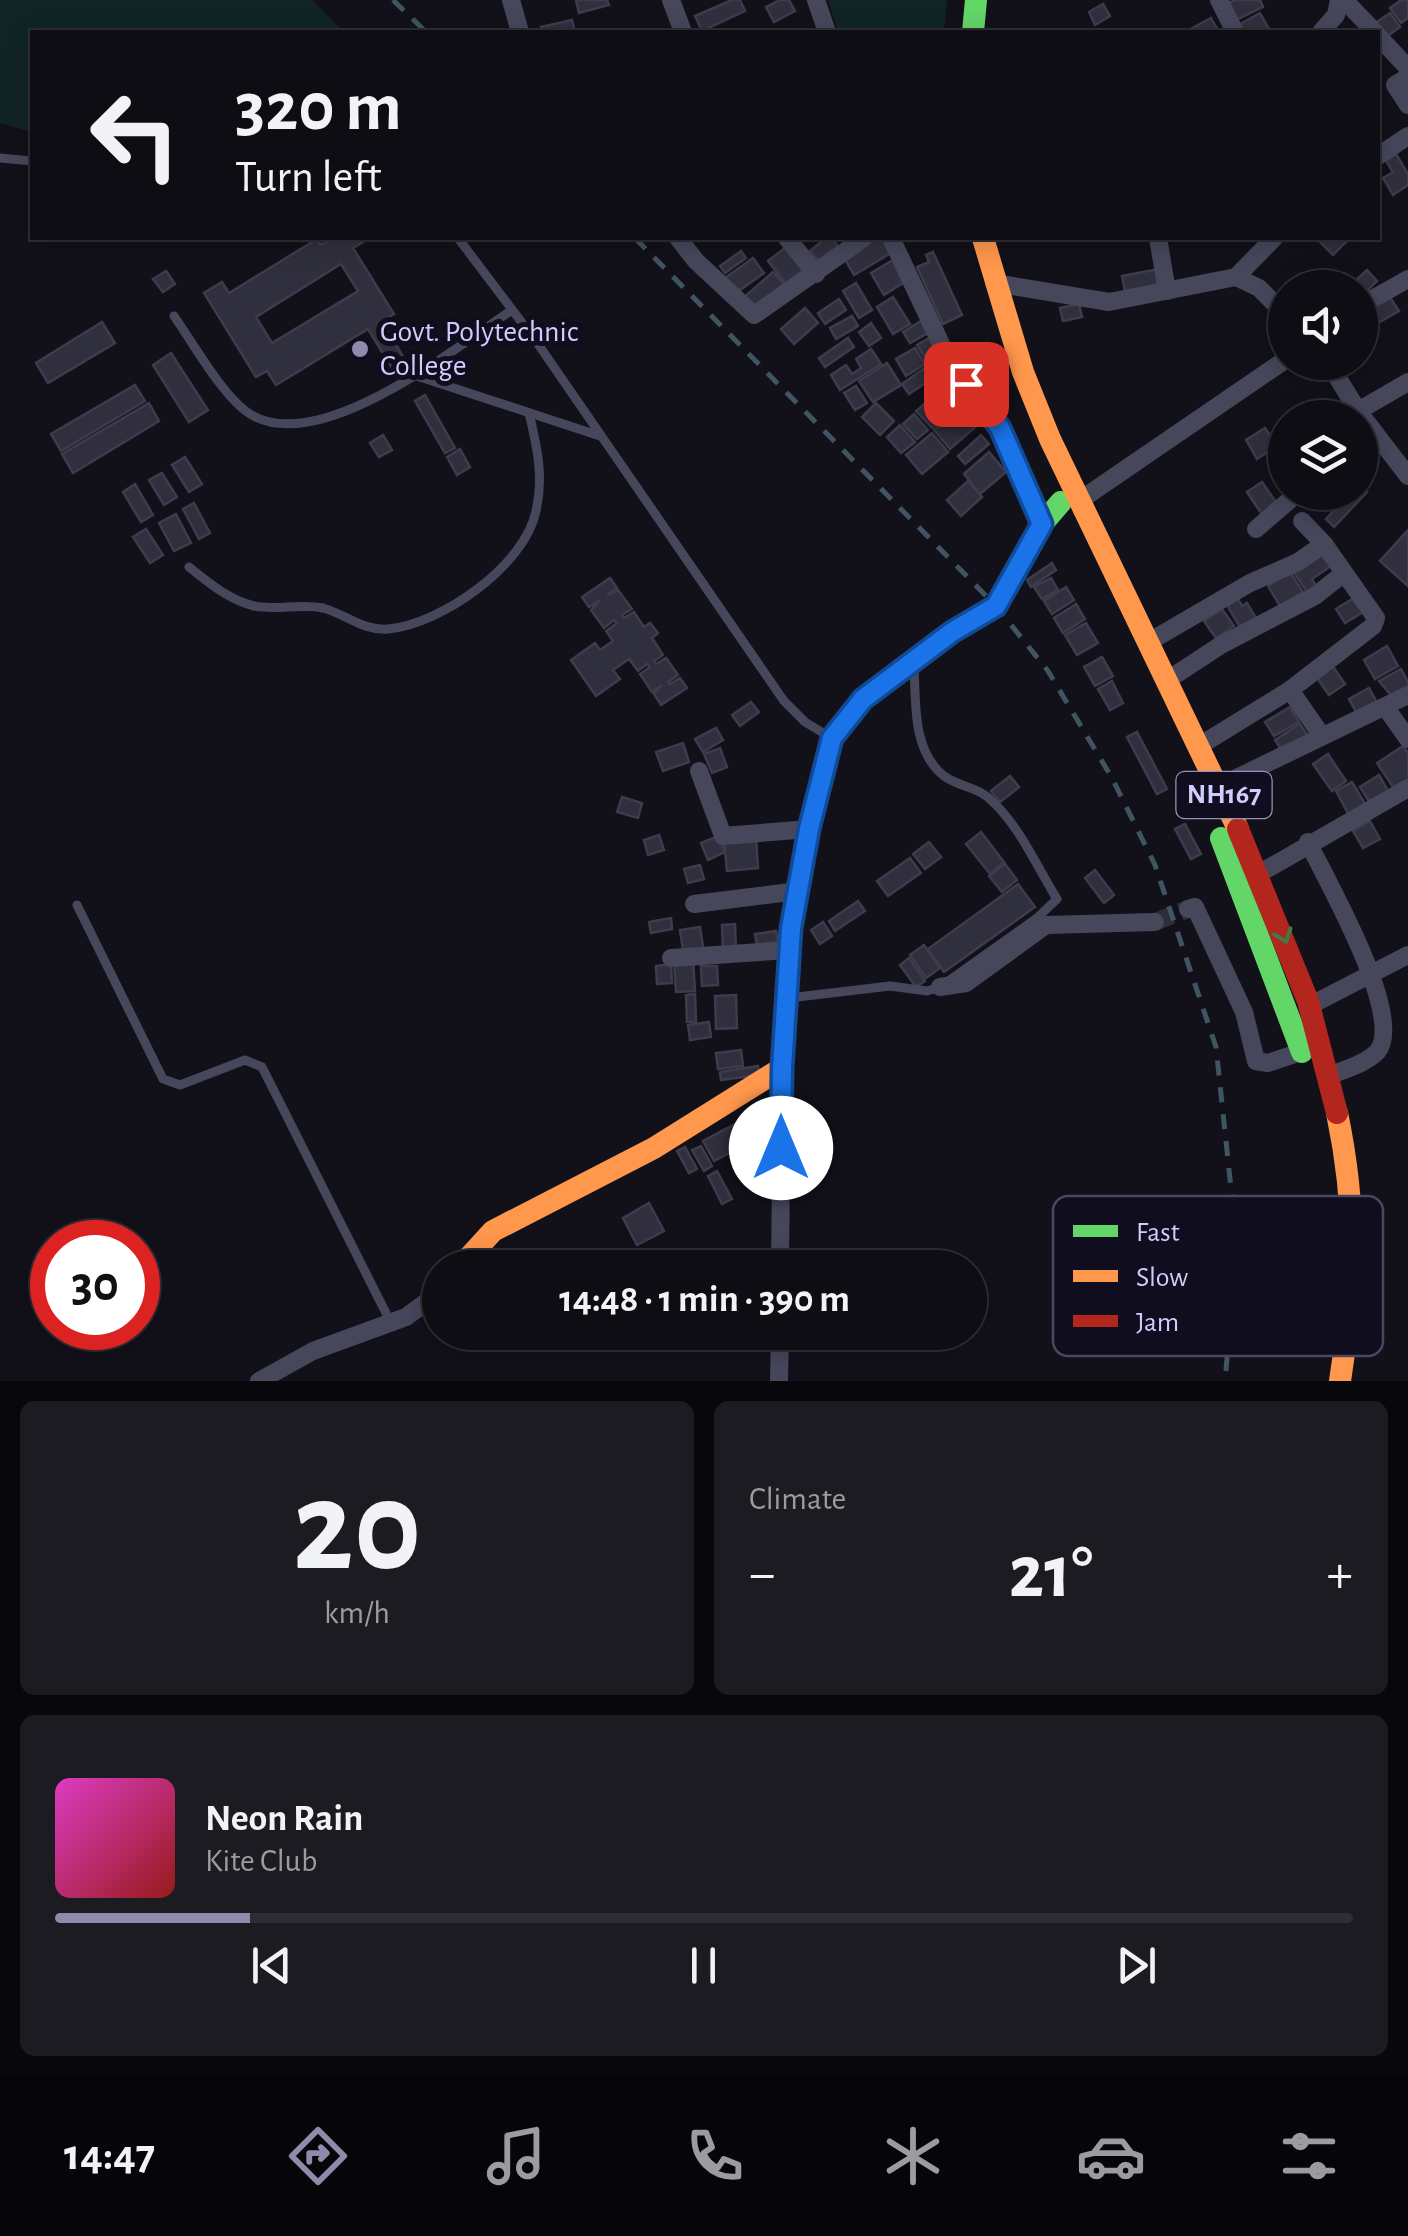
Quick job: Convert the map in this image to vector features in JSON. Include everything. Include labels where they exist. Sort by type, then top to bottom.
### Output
[{"type":"main road","points":[[958,30],[961,0]]},
{"type":"main road","points":[[974,30],[976,0]]},
{"type":"main road","name":"NH167","points":[[967,240],[995,351],[1033,447],[1070,502],[1147,643],[1260,872],[1309,1006],[1328,1076],[1350,1196]]},
{"type":"main road","name":"NH167","points":[[984,240],[1023,372],[1070,502],[1236,870],[1302,1052],[1320,1124],[1330,1196]]},
{"type":"main road","points":[[476,1250],[493,1231],[654,1148],[782,1068],[798,891],[832,738],[863,699],[914,659],[996,606],[1042,524],[1070,502]]},
{"type":"main road","name":"NH167","points":[[1323,1381],[1327,1356]]},
{"type":"main road","name":"NH167","points":[[1340,1381],[1344,1356]]},
{"type":"street","points":[[511,0],[519,30]]},
{"type":"street","points":[[671,0],[682,30]]},
{"type":"street","points":[[816,0],[826,30]]},
{"type":"street","points":[[1219,0],[1235,30]]},
{"type":"street","points":[[1323,30],[1336,15],[1342,0],[1372,30]]},
{"type":"street","points":[[1380,38],[1408,68]]},
{"type":"street","points":[[1408,77],[1395,85],[1408,105]]},
{"type":"street","points":[[1380,155],[1408,136]]},
{"type":"street","points":[[680,240],[696,261],[754,315],[861,240]]},
{"type":"street","points":[[790,240],[816,274]]},
{"type":"street","points":[[892,240],[950,363],[1000,428],[1042,524]]},
{"type":"street","points":[[1158,240],[1167,291]]},
{"type":"street","points":[[994,283],[1110,302],[1236,277],[1272,240]]},
{"type":"street","points":[[1236,277],[1268,297]]},
{"type":"street","points":[[1378,296],[1408,279]]},
{"type":"street","points":[[1070,502],[1268,371]]},
{"type":"street","points":[[1378,400],[1408,382]]},
{"type":"street","points":[[1378,440],[1408,476]]},
{"type":"street","points":[[1256,529],[1278,510]]},
{"type":"street","points":[[1200,746],[1290,690],[1374,626],[1372,608],[1302,521]]},
{"type":"street","points":[[1147,643],[1250,583],[1298,562],[1324,544]]},
{"type":"street","points":[[1166,681],[1221,645],[1316,596],[1344,573]]},
{"type":"street","points":[[1290,690],[1322,736]]},
{"type":"street","points":[[1220,786],[1408,695]]},
{"type":"street","points":[[1386,708],[1408,739]]},
{"type":"street","points":[[699,770],[723,836],[809,829]]},
{"type":"street","points":[[1260,872],[1408,788]]},
{"type":"street","points":[[1308,842],[1371,972],[1383,1041],[1376,1053],[1328,1076]]},
{"type":"street","points":[[694,904],[798,891]]},
{"type":"street","points":[[1188,910],[1195,906],[1244,1012],[1256,1061],[1268,1063],[1302,1052]]},
{"type":"street","points":[[940,987],[966,983],[1046,925],[1156,922]]},
{"type":"street","points":[[671,958],[790,950]]},
{"type":"street","points":[[1309,1006],[1408,956]]},
{"type":"street","points":[[780,1250],[782,1068]]},
{"type":"street","points":[[259,1381],[313,1351],[391,1323],[422,1307]]},
{"type":"street","points":[[780,1350],[780,1381]]},
{"type":"lane","points":[[0,158],[30,162]]},
{"type":"lane","points":[[460,240],[784,701],[805,722],[832,738]]},
{"type":"lane","points":[[174,316],[248,413],[275,425],[309,424],[362,403],[414,376],[512,310]]},
{"type":"lane","points":[[414,376],[600,436]]},
{"type":"lane","points":[[190,567],[223,594],[256,606],[326,609],[352,622],[386,629],[427,619],[475,591],[514,554],[536,514],[542,464],[529,413]]},
{"type":"lane","points":[[786,998],[890,986],[928,991],[940,987],[1037,918],[1056,899],[1010,822],[991,799],[947,778],[932,764],[916,720],[914,659]]},
{"type":"lane","points":[[77,905],[163,1079],[180,1086],[245,1060],[262,1067],[391,1323]]},
{"type":"green space","points":[[0,0],[312,0],[342,30],[30,30],[30,131],[0,123]]},
{"type":"green space","points":[[828,0],[947,0],[944,30],[837,30]]},
{"type":"building","points":[[576,0],[607,0],[609,5],[579,13]]},
{"type":"building","points":[[732,0],[740,0],[745,11],[704,30],[695,16]]},
{"type":"building","points":[[789,0],[795,11],[774,22],[766,7]]},
{"type":"building","points":[[1235,0],[1260,0],[1263,7],[1232,22],[1224,5]]},
{"type":"building","points":[[1408,0],[1408,18],[1401,23],[1390,8]]},
{"type":"building","points":[[1103,4],[1110,16],[1095,25],[1089,12]]},
{"type":"building","points":[[1260,13],[1269,29],[1239,30],[1237,26]]},
{"type":"building","points":[[1390,13],[1400,27],[1385,38],[1374,24]]},
{"type":"building","points":[[1211,18],[1218,30],[1189,30]]},
{"type":"building","points":[[572,20],[574,30],[542,30],[541,27]]},
{"type":"building","points":[[1396,154],[1408,174],[1408,185],[1393,195],[1383,178],[1393,172],[1386,161]]},
{"type":"building","points":[[318,240],[321,245],[330,240],[367,240],[353,248],[394,314],[382,321],[411,370],[398,378],[368,329],[276,385],[267,371],[256,377],[204,293],[222,282],[229,293]],"holes":[[[341,264],[358,291],[272,343],[256,317]]]},
{"type":"building","points":[[824,240],[833,240],[841,250],[822,265],[810,251]]},
{"type":"building","points":[[871,240],[883,240],[891,253],[854,275],[843,256]]},
{"type":"building","points":[[1346,240],[1347,241],[1333,255],[1319,241]]},
{"type":"building","points":[[790,244],[808,266],[786,284],[768,261]]},
{"type":"building","points":[[741,251],[746,258],[725,273],[720,266]]},
{"type":"building","points":[[933,252],[962,315],[943,324],[917,267],[929,262],[926,255]]},
{"type":"building","points":[[753,258],[764,273],[736,293],[725,278]]},
{"type":"building","points":[[893,260],[906,281],[884,295],[871,273]]},
{"type":"building","points":[[1159,269],[1163,290],[1126,297],[1122,276]]},
{"type":"building","points":[[166,271],[175,284],[163,292],[153,279]]},
{"type":"building","points":[[773,272],[785,285],[754,312],[742,299]]},
{"type":"building","points":[[856,283],[872,310],[859,318],[843,291]]},
{"type":"building","points":[[1388,294],[1399,311],[1378,323],[1378,300]]},
{"type":"building","points":[[893,297],[910,324],[893,334],[877,307]]},
{"type":"building","points":[[839,299],[846,310],[825,324],[818,313]]},
{"type":"building","points":[[1079,304],[1082,317],[1063,321],[1060,308]]},
{"type":"building","points":[[805,308],[818,323],[794,344],[781,329]]},
{"type":"building","points":[[852,316],[858,326],[836,339],[830,328]]},
{"type":"building","points":[[921,321],[928,333],[910,343],[903,332]]},
{"type":"building","points":[[102,322],[115,343],[48,383],[36,363]]},
{"type":"building","points":[[871,323],[881,338],[869,346],[859,332]]},
{"type":"building","points":[[931,337],[941,355],[928,363],[917,345]]},
{"type":"building","points":[[848,338],[854,347],[825,367],[819,358]]},
{"type":"building","points":[[915,348],[925,364],[906,376],[896,359]]},
{"type":"building","points":[[871,349],[881,364],[840,390],[831,375],[846,365],[852,374],[861,368],[856,359]]},
{"type":"building","points":[[171,353],[208,410],[189,422],[153,365]]},
{"type":"building","points":[[887,363],[901,385],[873,402],[859,381]]},
{"type":"building","points":[[923,369],[930,380],[909,394],[902,384]]},
{"type":"building","points":[[948,381],[963,398],[950,408],[936,392]]},
{"type":"building","points":[[135,385],[145,401],[61,451],[51,434]]},
{"type":"building","points":[[856,386],[867,403],[855,410],[844,393]]},
{"type":"building","points":[[425,395],[455,448],[445,453],[415,401]]},
{"type":"building","points":[[929,400],[945,417],[932,428],[916,411]]},
{"type":"building","points":[[149,403],[159,421],[73,473],[62,454]]},
{"type":"building","points":[[876,403],[894,421],[880,435],[862,417]]},
{"type":"building","points":[[963,406],[979,424],[950,449],[934,430]]},
{"type":"building","points":[[914,414],[928,430],[917,439],[903,424]]},
{"type":"building","points":[[900,425],[915,442],[901,453],[887,437]]},
{"type":"building","points":[[1265,428],[1268,452],[1257,459],[1246,440]]},
{"type":"building","points":[[932,433],[948,452],[922,474],[906,455]]},
{"type":"building","points":[[383,435],[392,450],[379,457],[370,443]]},
{"type":"building","points":[[981,435],[989,444],[965,464],[958,456]]},
{"type":"building","points":[[460,449],[470,467],[457,475],[447,457]]},
{"type":"building","points":[[989,452],[1006,472],[980,494],[964,474]]},
{"type":"building","points":[[185,457],[202,484],[189,492],[172,465]]},
{"type":"building","points":[[162,473],[177,497],[164,505],[149,480]]},
{"type":"building","points":[[968,481],[982,497],[961,516],[947,500]]},
{"type":"building","points":[[1262,482],[1268,491],[1268,510],[1277,510],[1265,519],[1247,492]]},
{"type":"building","points":[[135,484],[153,515],[141,522],[123,492]]},
{"type":"building","points":[[194,503],[210,533],[199,539],[183,509]]},
{"type":"building","points":[[1334,510],[1350,510],[1334,527],[1326,519]]},
{"type":"building","points":[[176,514],[191,543],[174,551],[159,523]]},
{"type":"building","points":[[146,529],[163,555],[150,563],[133,537]]},
{"type":"building","points":[[1408,530],[1408,586],[1380,561]]},
{"type":"building","points":[[1322,552],[1331,566],[1312,579],[1318,589],[1309,595],[1293,571]]},
{"type":"building","points":[[1052,563],[1056,570],[1031,587],[1027,580]]},
{"type":"building","points":[[1290,572],[1303,592],[1280,606],[1268,586]]},
{"type":"building","points":[[610,578],[617,588],[607,595],[618,590],[632,609],[622,615],[624,618],[634,612],[644,627],[650,623],[658,633],[652,638],[663,655],[654,661],[656,664],[666,658],[678,675],[668,682],[680,678],[687,688],[661,705],[654,694],[662,685],[652,692],[640,674],[650,667],[647,664],[638,671],[629,659],[613,670],[620,679],[596,696],[571,660],[595,643],[600,650],[613,641],[606,631],[617,623],[614,620],[604,628],[591,610],[600,600],[589,607],[582,597]]},
{"type":"building","points":[[1051,578],[1058,590],[1042,599],[1034,587]]},
{"type":"building","points":[[1066,587],[1074,600],[1052,614],[1044,601]]},
{"type":"building","points":[[1354,598],[1363,612],[1345,623],[1336,609]]},
{"type":"building","points":[[1238,599],[1242,606],[1247,603],[1257,620],[1241,629],[1227,605]]},
{"type":"building","points":[[1076,604],[1085,619],[1063,633],[1054,618]]},
{"type":"building","points":[[1222,609],[1234,626],[1216,638],[1204,621]]},
{"type":"building","points":[[1086,623],[1098,643],[1077,655],[1065,635]]},
{"type":"building","points":[[1387,646],[1398,666],[1375,679],[1364,660]]},
{"type":"building","points":[[1102,657],[1113,676],[1095,686],[1084,667]]},
{"type":"building","points":[[1331,664],[1345,684],[1329,695],[1315,675]]},
{"type":"building","points":[[1401,669],[1408,682],[1408,693],[1395,700],[1379,681]]},
{"type":"building","points":[[1112,681],[1123,703],[1110,710],[1098,689]]},
{"type":"building","points":[[1369,688],[1379,706],[1359,717],[1349,699]]},
{"type":"building","points":[[751,702],[759,712],[740,726],[732,715]]},
{"type":"building","points":[[1290,707],[1299,722],[1274,736],[1265,722]]},
{"type":"building","points":[[1300,724],[1310,739],[1284,754],[1275,740]]},
{"type":"building","points":[[716,728],[723,740],[703,752],[695,739]]},
{"type":"building","points":[[1137,732],[1167,789],[1157,794],[1127,737]]},
{"type":"building","points":[[683,743],[689,762],[663,771],[656,752]]},
{"type":"building","points":[[1403,746],[1408,753],[1408,781],[1395,790],[1377,763]]},
{"type":"building","points":[[720,748],[727,767],[712,773],[704,754]]},
{"type":"building","points":[[1328,754],[1346,781],[1332,791],[1313,764]]},
{"type":"building","points":[[1379,775],[1390,794],[1372,806],[1360,787]]},
{"type":"building","points":[[1010,776],[1019,787],[1000,802],[991,791]]},
{"type":"building","points":[[1352,782],[1367,807],[1350,817],[1336,791]]},
{"type":"building","points":[[622,797],[642,803],[638,818],[617,812]]},
{"type":"building","points":[[1370,821],[1380,839],[1363,848],[1353,831]]},
{"type":"building","points":[[1185,824],[1201,854],[1191,859],[1175,829]]},
{"type":"building","points":[[981,832],[1004,862],[990,874],[966,844]]},
{"type":"building","points":[[659,835],[664,850],[648,855],[644,840]]},
{"type":"building","points":[[718,836],[725,852],[708,860],[701,843]]},
{"type":"building","points":[[756,838],[758,868],[727,871],[724,841]]},
{"type":"building","points":[[929,842],[941,857],[925,869],[913,854]]},
{"type":"building","points":[[910,858],[921,873],[888,896],[877,881]]},
{"type":"building","points":[[1005,864],[1017,880],[1002,892],[989,876]]},
{"type":"building","points":[[700,865],[704,879],[688,883],[684,869]]},
{"type":"building","points":[[1095,870],[1114,895],[1104,903],[1085,878]]},
{"type":"building","points":[[1018,884],[1035,907],[944,972],[928,949]]},
{"type":"building","points":[[858,901],[865,911],[835,931],[829,921]]},
{"type":"building","points":[[671,918],[672,929],[651,933],[649,922]]},
{"type":"building","points":[[823,922],[832,936],[820,944],[811,930]]},
{"type":"building","points":[[735,924],[736,950],[723,951],[722,925]]},
{"type":"building","points":[[700,927],[704,953],[684,956],[680,930]]},
{"type":"building","points":[[776,931],[778,942],[757,946],[755,934]]},
{"type":"building","points":[[924,945],[940,968],[926,978],[910,955]]},
{"type":"building","points":[[909,958],[925,981],[916,987],[900,965]]},
{"type":"building","points":[[693,959],[695,991],[676,992],[674,960]]},
{"type":"building","points":[[671,964],[672,983],[657,984],[656,966]]},
{"type":"building","points":[[701,966],[717,966],[718,985],[702,986]]},
{"type":"building","points":[[695,994],[696,1022],[687,1022],[686,995]]},
{"type":"building","points":[[736,995],[737,1028],[716,1029],[715,996]]},
{"type":"building","points":[[709,1022],[711,1037],[690,1040],[688,1025]]},
{"type":"building","points":[[741,1050],[743,1066],[718,1069],[716,1053]]},
{"type":"building","points":[[758,1066],[759,1075],[721,1080],[720,1072]]},
{"type":"building","points":[[737,1123],[748,1143],[714,1161],[703,1141]]},
{"type":"building","points":[[701,1146],[712,1166],[704,1171],[692,1150]]},
{"type":"building","points":[[685,1147],[697,1169],[689,1173],[677,1151]]},
{"type":"building","points":[[717,1171],[732,1199],[722,1204],[708,1176]]},
{"type":"building","points":[[649,1203],[664,1231],[637,1245],[623,1218]]},
{"type":"tunnel","points":[[1155,922],[1188,909]]},
{"type":"railway","points":[[393,0],[424,30]]},
{"type":"railway","points":[[637,240],[996,606],[1048,671],[1112,778],[1155,865],[1216,1047],[1232,1196]]},
{"type":"railway","points":[[1225,1381],[1227,1356]]},
{"type":"traffic: fast","points":[[973,30],[976,0]]},
{"type":"traffic: fast","points":[[789,963],[791,928],[809,829],[832,738],[863,699],[952,631],[996,606],[1042,524],[1061,502]]},
{"type":"traffic: fast","points":[[1221,838],[1302,1052]]},
{"type":"traffic: slow","points":[[984,240],[1023,372],[1050,439],[1238,829]]},
{"type":"traffic: slow","points":[[476,1250],[493,1231],[654,1148],[782,1068],[789,963]]},
{"type":"traffic: slow","points":[[1337,1113],[1349,1196]]},
{"type":"traffic: slow","points":[[1340,1381],[1343,1356]]},
{"type":"traffic: jam","points":[[1238,829],[1308,1001],[1337,1113]]},
{"type":"place","name":"Govt. Polytechnic College","points":[[360,349]]},
{"type":"route","points":[[781,1148],[791,928],[809,829],[832,738],[863,699],[952,632],[996,606],[1042,524],[1000,428],[966,384]]}]
